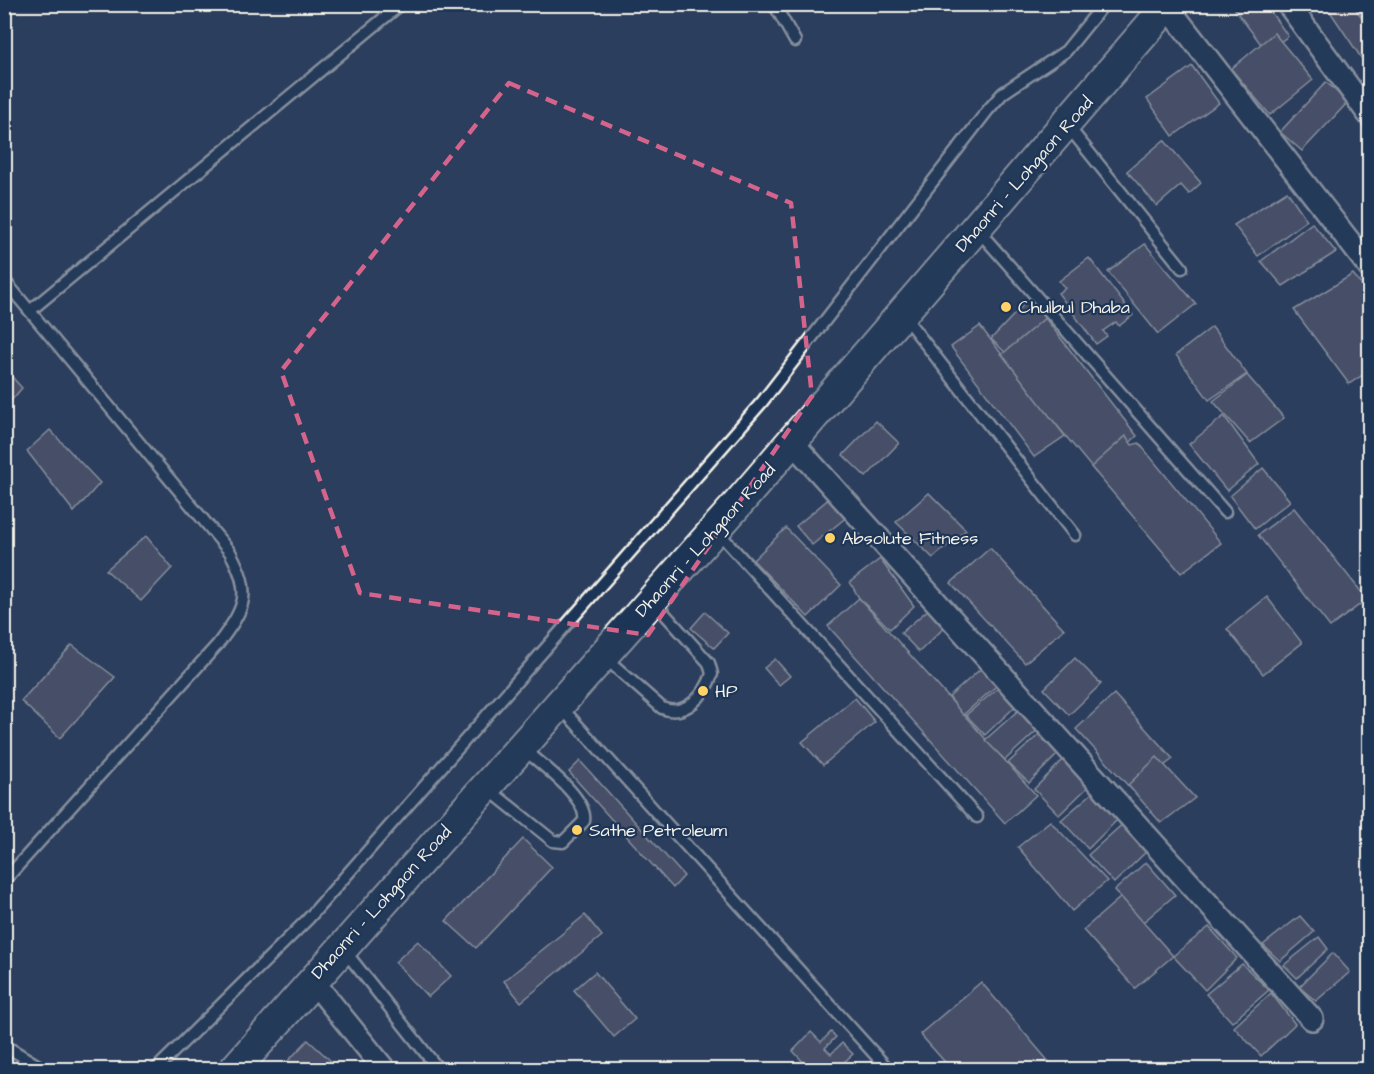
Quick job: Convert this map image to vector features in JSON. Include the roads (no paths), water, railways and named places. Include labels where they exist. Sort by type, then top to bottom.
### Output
[{"type":"main road","name":"Dhaonri - Lohgaon Road","points":[[243,1066],[341,946],[716,529],[1067,125],[1168,5]]},
{"type":"street","points":[[1288,4],[1370,116]]},
{"type":"street","points":[[1168,5],[1370,268]]},
{"type":"street","points":[[792,442],[1312,1019]]},
{"type":"street","points":[[312,980],[385,1070]]},
{"type":"lane","points":[[31,310],[401,4]]},
{"type":"lane","points":[[774,4],[795,40]]},
{"type":"lane","points":[[155,1070],[308,919],[724,447],[762,402],[1003,93],[1066,51],[1104,4]]},
{"type":"lane","points":[[1067,125],[1182,268]]},
{"type":"lane","points":[[977,229],[1225,512]]},
{"type":"lane","points":[[4,280],[230,552],[242,575],[244,604],[218,644],[4,881]]},
{"type":"lane","points":[[902,315],[1076,536]]},
{"type":"lane","points":[[716,529],[977,817]]},
{"type":"lane","points":[[602,655],[662,708],[672,712],[679,712],[702,694],[712,674],[709,663],[652,600]]},
{"type":"lane","points":[[558,703],[889,1070]]},
{"type":"lane","points":[[485,785],[553,841],[563,842],[585,821],[584,808],[576,796],[520,746]]},
{"type":"lane","points":[[341,946],[439,1070]]},
{"type":"lane","points":[[4,1045],[45,1070]]},
{"type":"place","name":"Chulbul Dhaba","points":[[1006,307]]},
{"type":"place","name":"Absolute Fitness","points":[[830,538]]},
{"type":"place","name":"HP","points":[[703,691]]},
{"type":"place","name":"Sathe Petroleum","points":[[577,830]]}]
